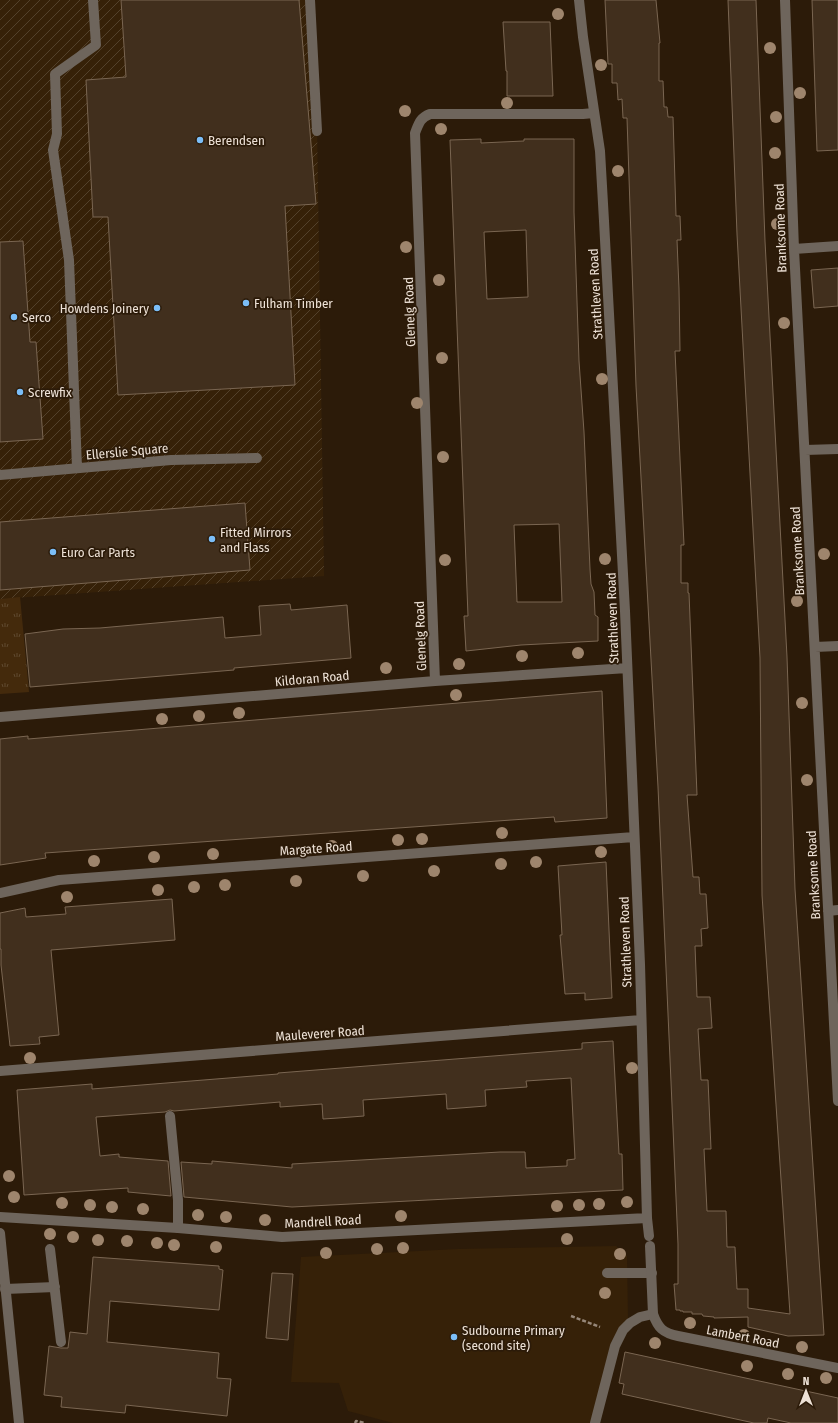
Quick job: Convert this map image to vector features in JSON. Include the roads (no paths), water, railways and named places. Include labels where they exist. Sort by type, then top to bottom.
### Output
[{"type":"street","points":[[77,468],[69,260],[53,150],[57,134],[55,74],[96,45],[93,0]]},
{"type":"street","points":[[310,0],[317,131]]},
{"type":"street","name":"Strathleven Road","points":[[579,0],[583,38],[600,151],[626,611],[647,1218],[650,1241],[653,1314]]},
{"type":"street","name":"Branksome Road","points":[[785,0],[794,249],[815,647],[833,911],[838,1101]]},
{"type":"street","name":"Glenelg Road","points":[[435,681],[415,133],[418,123],[423,117],[430,114],[594,113]]},
{"type":"street","points":[[794,249],[838,246]]},
{"type":"street","points":[[805,450],[838,448]]},
{"type":"street","name":"Ellerslie Square","points":[[0,475],[171,460],[257,458]]},
{"type":"street","points":[[815,647],[838,646]]},
{"type":"street","name":"Kildoran Road","points":[[0,717],[435,681],[627,668]]},
{"type":"street","name":"Margate Road","points":[[0,893],[59,880],[634,837]]},
{"type":"street","name":"Mauleverer Road","points":[[0,1070],[641,1020]]},
{"type":"street","points":[[170,1116],[178,1200],[178,1228]]},
{"type":"street","name":"Mandrell Road","points":[[0,1217],[178,1228],[282,1237],[647,1218]]},
{"type":"street","points":[[0,1233],[20,1423]]},
{"type":"street","points":[[50,1249],[61,1342]]},
{"type":"street","points":[[607,1274],[652,1273]]},
{"type":"street","points":[[5,1289],[55,1287]]},
{"type":"street","points":[[595,1423],[615,1346],[623,1330],[630,1323],[640,1317],[653,1314]]},
{"type":"street","name":"Lambert Road","points":[[653,1314],[656,1324],[662,1330],[671,1335],[838,1368]]},
{"type":"place","name":"Berendsen","points":[[200,140]]},
{"type":"place","name":"Fulham Timber","points":[[246,303]]},
{"type":"place","name":"Howdens Joinery","points":[[157,308]]},
{"type":"place","name":"Serco","points":[[14,317]]},
{"type":"place","name":"Screwfix","points":[[20,392]]},
{"type":"place","name":"Fitted Mirrors and Flass","points":[[212,539]]},
{"type":"place","name":"Euro Car Parts","points":[[53,552]]},
{"type":"place","name":"Sudbourne Primary (second site)","points":[[454,1337]]}]
